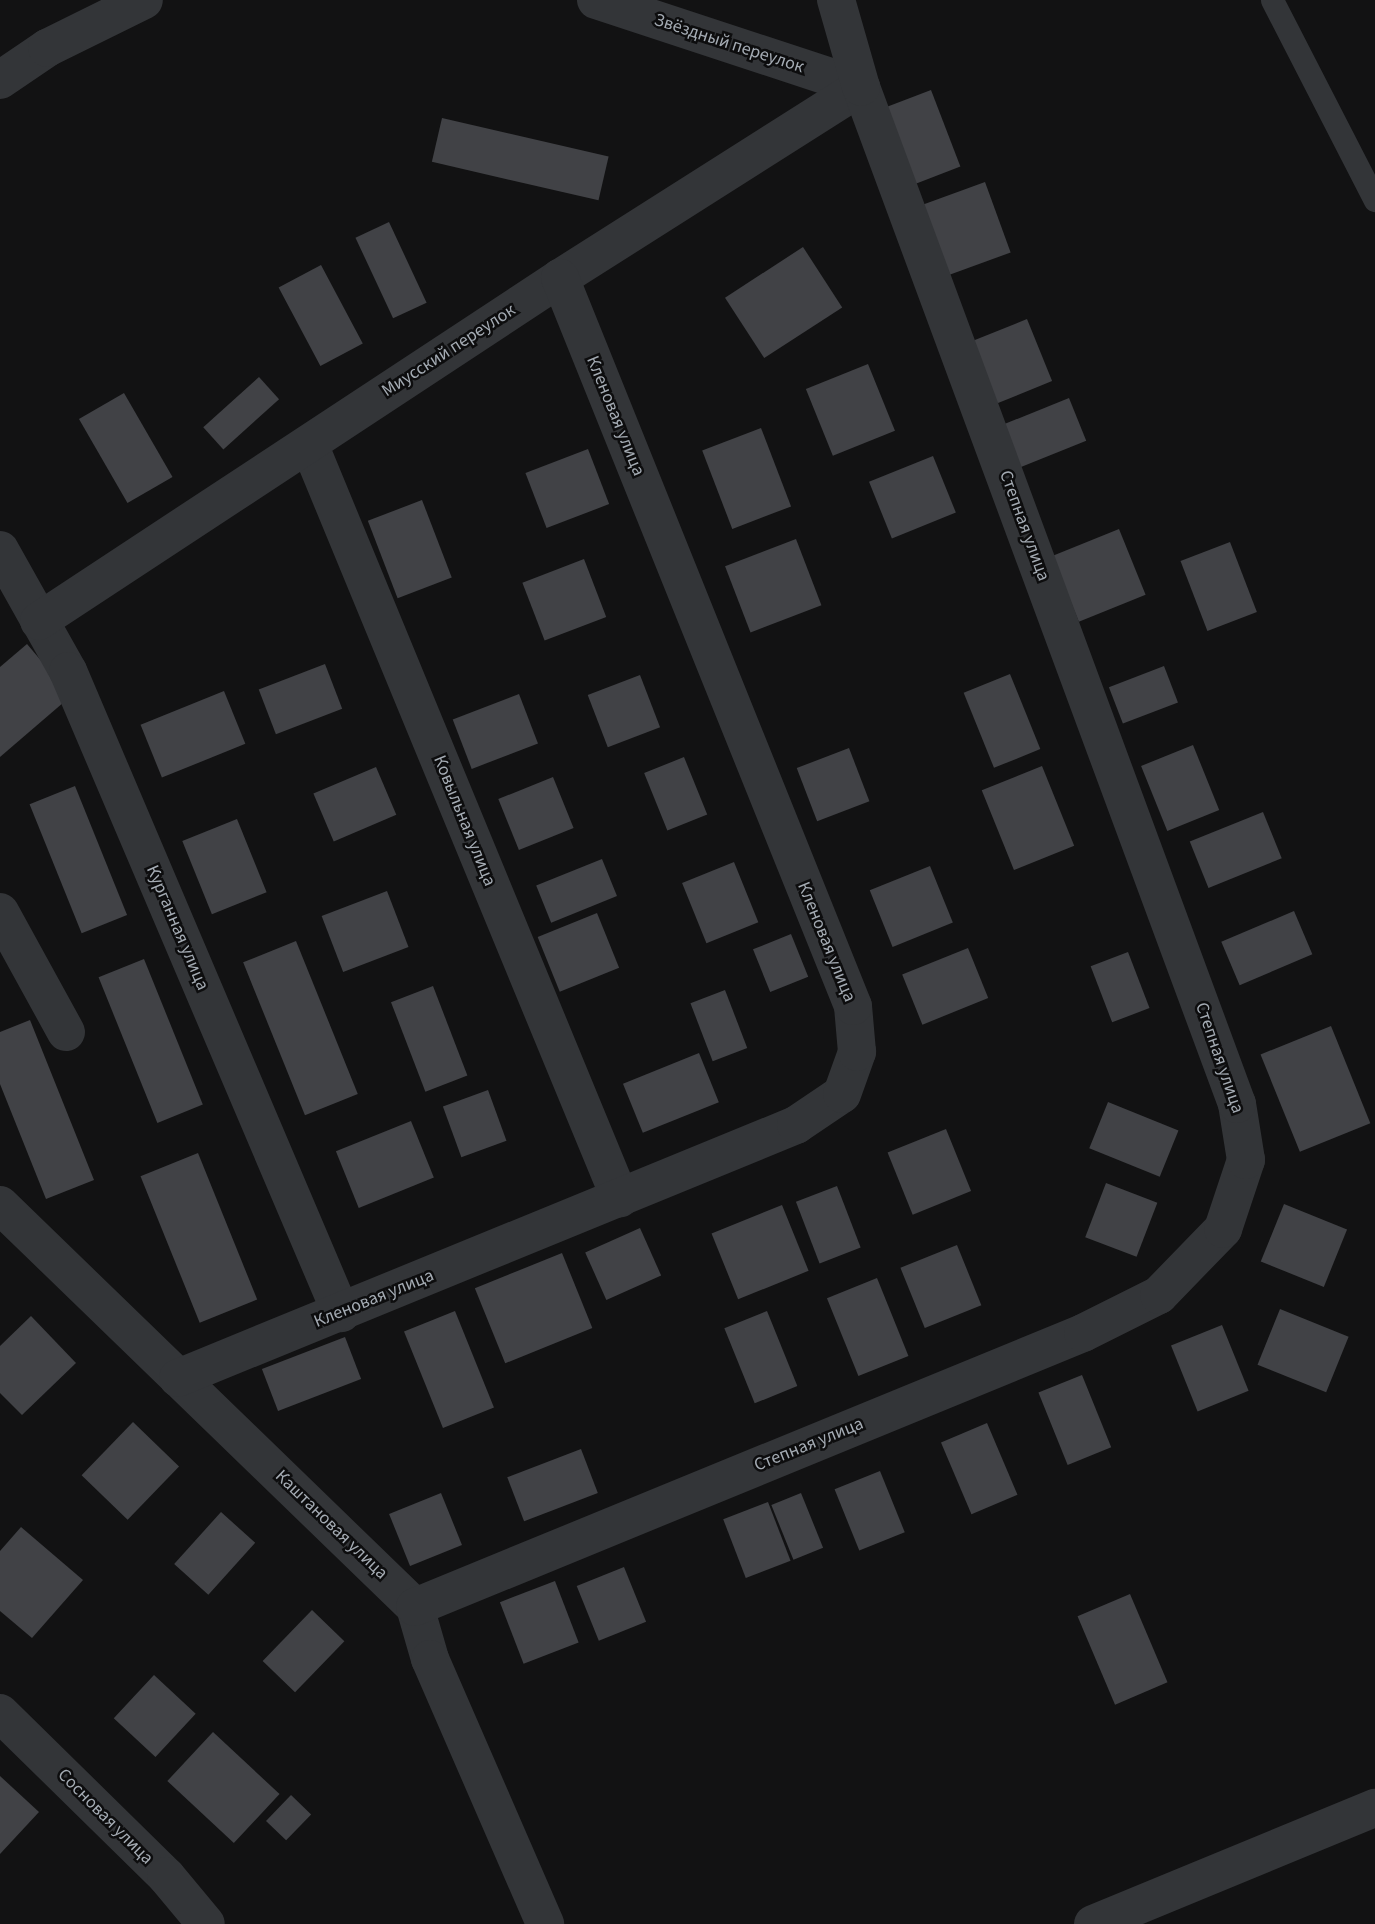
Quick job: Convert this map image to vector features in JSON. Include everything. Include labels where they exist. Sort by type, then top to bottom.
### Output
[{"type":"street","points":[[0,80],[47,48],[144,0]]},
{"type":"street","name":"Звёздный переулок","points":[[596,0],[861,87]]},
{"type":"street","name":"Степная улица","points":[[415,1607],[1083,1333],[1159,1294],[1223,1229],[1246,1160],[1237,1104],[861,87],[836,0]]},
{"type":"street","name":"Миусский переулок","points":[[39,621],[559,278],[861,87]]},
{"type":"street","name":"Кленовая улица","points":[[178,1378],[796,1125],[842,1094],[857,1052],[853,1006],[559,278]]},
{"type":"street","name":"Ковыльная улица","points":[[309,444],[620,1198]]},
{"type":"street","name":"Курганная улица","points":[[0,550],[68,671],[341,1313]]},
{"type":"street","points":[[0,912],[66,1032]]},
{"type":"street","name":"Каштановая улица","points":[[0,1205],[415,1607],[430,1659],[545,1924]]},
{"type":"street","name":"Сосновая улица","points":[[0,1713],[166,1877],[206,1924]]},
{"type":"street","points":[[1093,1924],[1375,1808]]},
{"type":"lane","points":[[1272,0],[1375,200]]},
{"type":"building","points":[[931,90],[960,167],[910,186],[881,109]]},
{"type":"building","points":[[442,118],[609,156],[598,200],[432,162]]},
{"type":"building","points":[[985,182],[1011,252],[942,277],[916,207]]},
{"type":"building","points":[[389,222],[427,303],[393,318],[355,238]]},
{"type":"building","points":[[803,247],[842,307],[764,358],[725,298]]},
{"type":"building","points":[[321,265],[363,344],[320,366],[279,288]]},
{"type":"building","points":[[1027,319],[1052,381],[986,408],[961,346]]},
{"type":"building","points":[[868,364],[895,431],[833,456],[806,389]]},
{"type":"building","points":[[259,377],[279,399],[223,449],[203,427]]},
{"type":"building","points":[[124,393],[173,477],[127,503],[79,419]]},
{"type":"building","points":[[1069,398],[1086,441],[1017,469],[999,426]]},
{"type":"building","points":[[761,428],[791,506],[732,529],[702,451]]},
{"type":"building","points":[[588,449],[609,504],[547,528],[525,473]]},
{"type":"building","points":[[933,456],[956,513],[892,538],[869,482]]},
{"type":"building","points":[[422,500],[452,577],[398,598],[368,521]]},
{"type":"building","points":[[1119,529],[1146,595],[1079,622],[1052,556]]},
{"type":"building","points":[[796,539],[821,605],[750,633],[725,566]]},
{"type":"building","points":[[1230,542],[1257,612],[1207,631],[1181,561]]},
{"type":"building","points":[[584,559],[606,617],[545,641],[522,583]]},
{"type":"building","points":[[27,644],[71,696],[0,757],[0,667]]},
{"type":"building","points":[[325,664],[342,709],[276,734],[259,689]]},
{"type":"building","points":[[1164,666],[1178,702],[1123,724],[1109,687]]},
{"type":"building","points":[[1010,674],[1040,749],[994,768],[964,693]]},
{"type":"building","points":[[640,675],[660,727],[608,747],[588,695]]},
{"type":"building","points":[[224,691],[245,744],[162,778],[141,725]]},
{"type":"building","points":[[519,694],[538,743],[472,769],[453,719]]},
{"type":"building","points":[[1193,745],[1219,810],[1167,831],[1141,766]]},
{"type":"building","points":[[849,748],[869,801],[817,821],[797,768]]},
{"type":"building","points":[[684,757],[707,814],[667,831],[644,773]]},
{"type":"building","points":[[1042,766],[1074,846],[1014,870],[982,790]]},
{"type":"building","points":[[376,767],[396,815],[334,841],[313,794]]},
{"type":"building","points":[[553,777],[574,828],[519,850],[498,799]]},
{"type":"building","points":[[75,786],[127,915],[82,933],[30,804]]},
{"type":"building","points":[[1263,812],[1282,858],[1208,888],[1190,842]]},
{"type":"building","points":[[237,819],[267,892],[212,914],[182,841]]},
{"type":"building","points":[[602,859],[617,896],[551,923],[536,886]]},
{"type":"building","points":[[734,862],[758,922],[706,943],[682,883]]},
{"type":"building","points":[[930,866],[953,923],[893,947],[870,890]]},
{"type":"building","points":[[387,891],[409,947],[343,972],[322,916]]},
{"type":"building","points":[[1294,911],[1312,954],[1240,985],[1221,942]]},
{"type":"building","points":[[597,913],[619,968],[560,992],[538,937]]},
{"type":"building","points":[[791,934],[808,977],[770,992],[753,949]]},
{"type":"building","points":[[296,941],[358,1094],[305,1115],[243,962]]},
{"type":"building","points":[[968,948],[988,998],[922,1025],[902,975]]},
{"type":"building","points":[[1128,952],[1150,1008],[1112,1022],[1091,966]]},
{"type":"building","points":[[144,959],[203,1105],[157,1123],[99,977]]},
{"type":"building","points":[[433,986],[467,1076],[425,1092],[391,1002]]},
{"type":"building","points":[[725,990],[747,1048],[713,1061],[690,1003]]},
{"type":"building","points":[[30,1020],[94,1180],[46,1199],[0,1084],[0,1032]]},
{"type":"building","points":[[1331,1026],[1370,1123],[1300,1152],[1261,1054]]},
{"type":"building","points":[[699,1053],[719,1102],[643,1133],[623,1084]]},
{"type":"building","points":[[488,1090],[506,1141],[461,1157],[443,1106]]},
{"type":"building","points":[[1108,1102],[1178,1130],[1160,1177],[1089,1148]]},
{"type":"building","points":[[411,1121],[434,1178],[359,1208],[336,1151]]},
{"type":"building","points":[[946,1129],[971,1191],[913,1215],[888,1153]]},
{"type":"building","points":[[198,1153],[257,1299],[200,1323],[141,1176]]},
{"type":"building","points":[[1106,1183],[1157,1203],[1137,1257],[1085,1237]]},
{"type":"building","points":[[837,1186],[861,1248],[820,1263],[796,1202]]},
{"type":"building","points":[[1284,1204],[1347,1229],[1324,1287],[1261,1261]]},
{"type":"building","points":[[782,1205],[809,1271],[738,1299],[712,1233]]},
{"type":"building","points":[[640,1228],[661,1276],[606,1300],[585,1252]]},
{"type":"building","points":[[957,1245],[981,1305],[925,1328],[900,1268]]},
{"type":"building","points":[[562,1253],[592,1328],[505,1363],[475,1288]]},
{"type":"building","points":[[877,1278],[908,1356],[858,1376],[827,1298]]},
{"type":"building","points":[[1280,1309],[1349,1337],[1326,1392],[1258,1365]]},
{"type":"building","points":[[455,1311],[494,1407],[443,1428],[404,1332]]},
{"type":"building","points":[[767,1311],[797,1386],[755,1403],[724,1328]]},
{"type":"building","points":[[31,1316],[76,1363],[22,1415],[0,1393],[0,1346]]},
{"type":"building","points":[[1222,1325],[1249,1391],[1198,1411],[1171,1346]]},
{"type":"building","points":[[345,1337],[361,1379],[278,1411],[262,1369]]},
{"type":"building","points":[[1082,1375],[1111,1447],[1068,1465],[1038,1393]]},
{"type":"building","points":[[133,1422],[179,1466],[128,1520],[82,1475]]},
{"type":"building","points":[[987,1423],[1017,1495],[971,1514],[941,1443]]},
{"type":"building","points":[[581,1449],[598,1493],[524,1521],[507,1477]]},
{"type":"building","points":[[880,1471],[905,1532],[859,1551],[835,1489]]},
{"type":"building","points":[[441,1493],[462,1545],[410,1566],[389,1514]]},
{"type":"building","points":[[801,1493],[823,1548],[793,1560],[771,1505]]},
{"type":"building","points":[[768,1502],[791,1561],[746,1578],[723,1519]]},
{"type":"building","points":[[221,1512],[255,1543],[208,1595],[174,1564]]},
{"type":"building","points":[[21,1527],[83,1580],[32,1638],[0,1611],[0,1551]]},
{"type":"building","points":[[624,1567],[646,1622],[599,1641],[577,1586]]},
{"type":"building","points":[[555,1581],[579,1643],[524,1664],[500,1602]]},
{"type":"building","points":[[1130,1594],[1168,1682],[1115,1705],[1078,1616]]},
{"type":"building","points":[[312,1610],[344,1641],[295,1692],[263,1661]]},
{"type":"building","points":[[154,1675],[196,1714],[155,1757],[114,1718]]},
{"type":"building","points":[[213,1732],[280,1794],[234,1843],[167,1781]]},
{"type":"building","points":[[0,1776],[39,1812],[0,1854]]},
{"type":"building","points":[[291,1795],[311,1814],[286,1840],[266,1821]]}]
